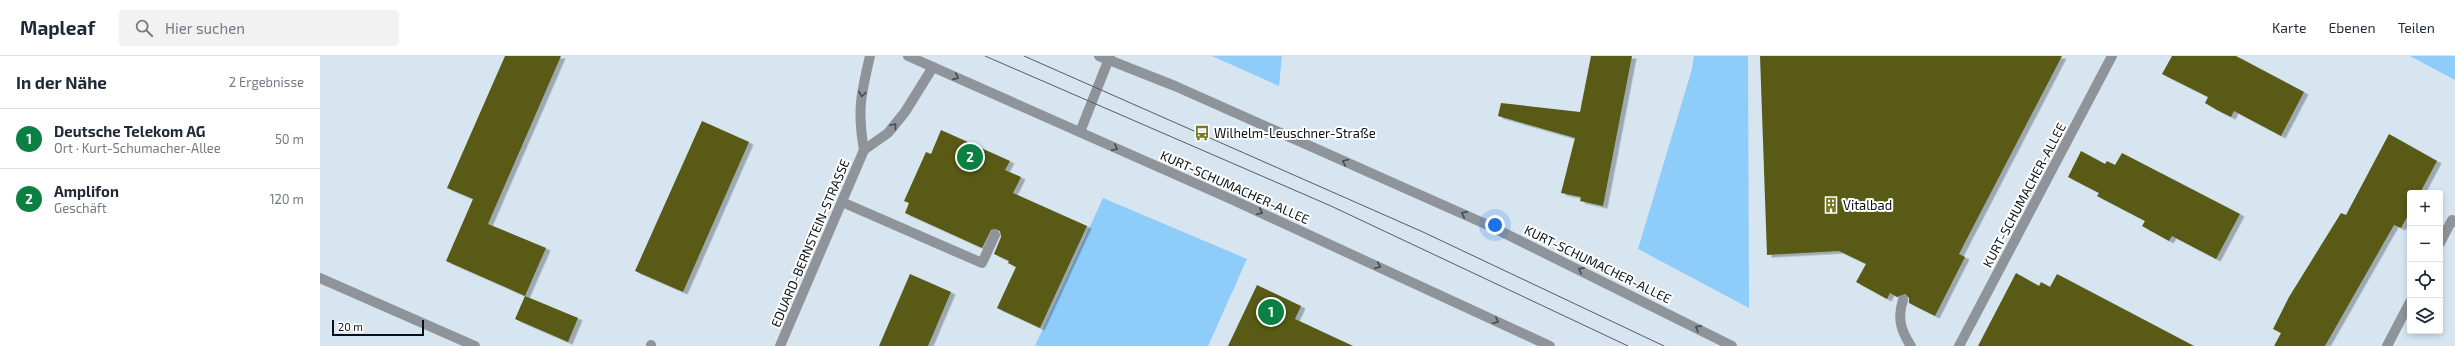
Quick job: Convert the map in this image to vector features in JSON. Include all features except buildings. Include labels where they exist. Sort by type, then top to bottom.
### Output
[{"type":"street","name":"EDUARD-BERNSTEIN-STRASSE","points":[[864,150],[859,121],[861,93],[870,56]]},
{"type":"street","name":"KURT-SCHUMACHER-ALLEE","points":[[908,56],[1233,200],[1550,346]]},
{"type":"street","name":"KURT-SCHUMACHER-ALLEE","points":[[1959,346],[2112,56]]},
{"type":"street","name":"KURT-SCHUMACHER-ALLEE","points":[[1106,57],[1175,86],[1490,226],[1732,346]]},
{"type":"street","points":[[1080,132],[1106,57]]},
{"type":"street","name":"EDUARD-BERNSTEIN-STRASSE","points":[[780,346],[864,150],[888,133],[906,112],[933,67]]},
{"type":"street","points":[[842,202],[982,263],[995,235]]},
{"type":"street","points":[[2443,237],[2452,220],[2455,222]]},
{"type":"street","points":[[320,278],[475,346]]},
{"type":"street","points":[[1903,300],[1899,319],[1902,328],[1912,346]]},
{"type":"street","points":[[2387,346],[2407,308]]},
{"type":"shaded area","points":[[1212,56],[1282,56],[1279,86]]},
{"type":"shaded area","points":[[1694,56],[1748,56],[1749,308],[1638,249],[1692,69]]},
{"type":"shaded area","points":[[2410,56],[2455,56],[2455,80]]},
{"type":"shaded area","points":[[1103,198],[1247,259],[1208,346],[1035,346]]},
{"type":"tram line","points":[[985,56],[1331,206],[1628,346]]},
{"type":"tram line","points":[[1024,56],[1423,232],[1664,346]]},
{"type":"place","name":"Wilhelm-Leuschner-Straße","points":[[1202,133]]},
{"type":"place","name":"Amplifon","points":[[970,157]]},
{"type":"place","name":"Vitalbad","points":[[1831,205]]},
{"type":"place","name":"Deutsche Telekom AG","points":[[1271,312]]}]
